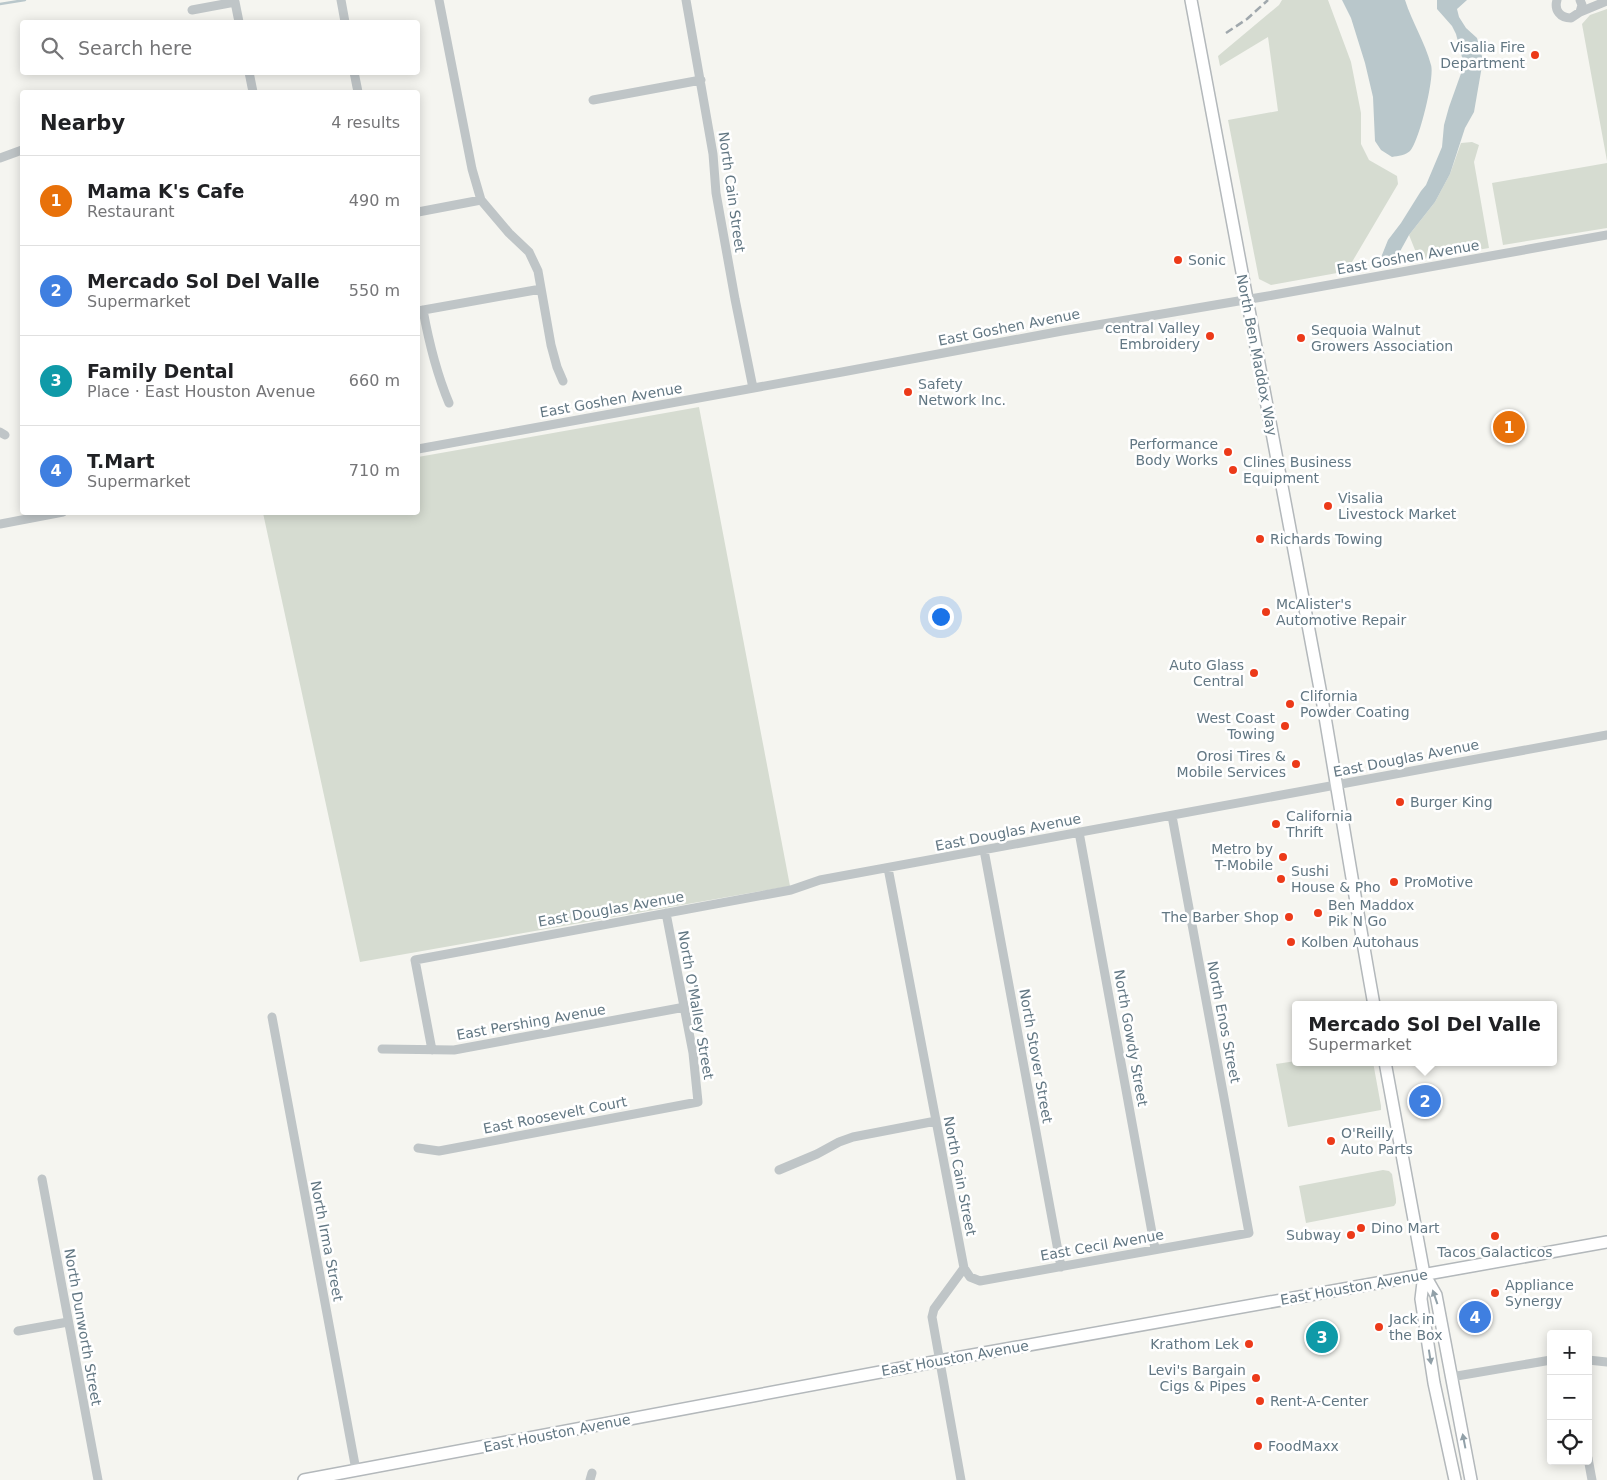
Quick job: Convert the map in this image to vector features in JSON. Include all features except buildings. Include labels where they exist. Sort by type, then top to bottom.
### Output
[{"type":"main road","name":"North Ben Maddox Way","points":[[1191,0],[1337,785],[1373,1001]]},
{"type":"main road","points":[[1386,1066],[1424,1274],[1421,1299],[1434,1382],[1455,1480]]},
{"type":"main road","name":"East Houston Avenue","points":[[304,1480],[939,1361],[1607,1242]]},
{"type":"main road","points":[[1424,1274],[1436,1295],[1471,1480]]},
{"type":"street","points":[[192,10],[246,0]]},
{"type":"street","points":[[340,0],[345,20]]},
{"type":"street","points":[[439,0],[470,160],[480,200],[528,252],[538,271],[551,345],[563,381]]},
{"type":"street","name":"North Cain Street","points":[[686,0],[713,154],[716,193],[753,388]]},
{"type":"street","points":[[1557,0],[1556,8],[1563,16],[1571,18],[1580,12],[1607,1]]},
{"type":"street","points":[[1580,0],[1582,5],[1580,12]]},
{"type":"street","points":[[236,2],[239,20]]},
{"type":"street","points":[[250,75],[253,90]]},
{"type":"street","points":[[355,75],[358,90]]},
{"type":"street","points":[[593,100],[701,80]]},
{"type":"street","points":[[0,158],[20,151]]},
{"type":"street","points":[[420,212],[480,200]]},
{"type":"street","name":"East Goshen Avenue","points":[[420,449],[1062,331],[1247,300],[1607,235]]},
{"type":"street","points":[[450,403],[436,371],[420,310],[541,289]]},
{"type":"street","points":[[0,524],[47,515]]},
{"type":"street","name":"East Douglas Avenue","points":[[432,1050],[415,960],[791,890],[820,880],[1607,735]]},
{"type":"street","name":"North Enos Street","points":[[1172,816],[1249,1233]]},
{"type":"street","name":"North Gowdy Street","points":[[1079,832],[1155,1250]]},
{"type":"street","name":"North Stover Street","points":[[984,850],[1061,1267]]},
{"type":"street","name":"North Cain Street","points":[[888,868],[964,1268]]},
{"type":"street","name":"North O'Malley Street","points":[[666,913],[693,1053],[698,1102]]},
{"type":"street","name":"East Pershing Avenue","points":[[382,1049],[454,1050],[685,1007]]},
{"type":"street","name":"North Irma Street","points":[[272,1017],[356,1470]]},
{"type":"street","name":"East Roosevelt Court","points":[[418,1148],[440,1151],[698,1102]]},
{"type":"street","points":[[778,1170],[853,1137],[936,1121]]},
{"type":"street","name":"North Dunworth Street","points":[[42,1179],[98,1480]]},
{"type":"street","name":"East Cecil Avenue","points":[[964,1268],[970,1277],[980,1281],[1249,1233]]},
{"type":"street","points":[[961,1480],[932,1322],[933,1313],[964,1268]]},
{"type":"street","points":[[18,1331],[68,1322]]},
{"type":"street","points":[[1592,1360],[1607,1362]]},
{"type":"street","points":[[1451,1377],[1547,1361]]},
{"type":"street","points":[[1589,1465],[1592,1480]]},
{"type":"shaded area","points":[[1282,0],[1328,0],[1351,62],[1361,113],[1361,144],[1369,160],[1397,176],[1398,184],[1352,262],[1341,266],[1337,273],[1271,285],[1259,279],[1228,120],[1278,111],[1268,37],[1220,66],[1218,56],[1279,5]]},
{"type":"shaded area","points":[[1342,0],[1405,0],[1425,48],[1431,65],[1431,82],[1418,135],[1410,151],[1402,155],[1392,157],[1381,150],[1375,141],[1373,97],[1351,18]]},
{"type":"shaded area","points":[[1437,0],[1467,0],[1457,9],[1459,17],[1466,28],[1477,38],[1483,60],[1474,112],[1465,128],[1450,174],[1435,202],[1409,235],[1398,255],[1388,264],[1381,265],[1380,260],[1388,240],[1426,185],[1442,147],[1444,125],[1464,65],[1456,34],[1452,26],[1437,9]]},
{"type":"shaded area","points":[[1607,9],[1607,161],[1582,24],[1590,15]]},
{"type":"shaded area","points":[[1472,142],[1479,145],[1474,162],[1489,248],[1419,260],[1409,235],[1435,202],[1450,174],[1461,143]]},
{"type":"shaded area","points":[[1607,163],[1607,228],[1503,245],[1492,183]]},
{"type":"shaded area","points":[[699,407],[790,886],[360,962],[263,515],[420,515],[420,457]]},
{"type":"shaded area","points":[[1292,1062],[1292,1066],[1374,1066],[1381,1110],[1288,1127],[1276,1064]]},
{"type":"shaded area","points":[[1383,1170],[1389,1171],[1392,1174],[1396,1199],[1394,1206],[1306,1223],[1299,1186]]},
{"type":"waterway","points":[[0,4],[25,0]]},
{"type":"railway","points":[[1226,33],[1247,19],[1268,0]]},
{"type":"place","name":"Visalia Fire Department","points":[[1535,55]]},
{"type":"place","name":"Sonic","points":[[1178,260]]},
{"type":"place","name":"central Valley Embroidery","points":[[1210,336]]},
{"type":"place","name":"Sequoia Walnut Growers Association","points":[[1301,338]]},
{"type":"place","name":"Safety Network Inc.","points":[[908,392]]},
{"type":"place","name":"Mama K's Cafe","points":[[1509,427]]},
{"type":"place","name":"Performance Body Works","points":[[1228,452]]},
{"type":"place","name":"Clines Business Equipment","points":[[1233,470]]},
{"type":"place","name":"Visalia Livestock Market","points":[[1328,506]]},
{"type":"place","name":"Richards Towing","points":[[1260,539]]},
{"type":"place","name":"McAlister's Automotive Repair","points":[[1266,612]]},
{"type":"place","name":"Auto Glass Central","points":[[1254,673]]},
{"type":"place","name":"Clifornia Powder Coating","points":[[1290,704]]},
{"type":"place","name":"West Coast Towing","points":[[1285,726]]},
{"type":"place","name":"Orosi Tires & Mobile Services","points":[[1296,764]]},
{"type":"place","name":"Burger King","points":[[1400,802]]},
{"type":"place","name":"California Thrift","points":[[1276,824]]},
{"type":"place","name":"Metro by T-Mobile","points":[[1283,857]]},
{"type":"place","name":"Sushi House & Pho","points":[[1281,879]]},
{"type":"place","name":"ProMotive","points":[[1394,882]]},
{"type":"place","name":"Ben Maddox Pik N Go","points":[[1318,913]]},
{"type":"place","name":"The Barber Shop","points":[[1289,917]]},
{"type":"place","name":"Kolben Autohaus","points":[[1291,942]]},
{"type":"place","name":"Mercado Sol Del Valle","points":[[1425,1101]]},
{"type":"place","name":"O'Reilly Auto Parts","points":[[1331,1141]]},
{"type":"place","name":"Dino Mart","points":[[1361,1228]]},
{"type":"place","name":"Subway","points":[[1351,1235]]},
{"type":"place","name":"Tacos Galacticos","points":[[1495,1236]]},
{"type":"place","name":"Appliance Synergy","points":[[1495,1293]]},
{"type":"place","name":"T.Mart","points":[[1475,1317]]},
{"type":"place","name":"Jack in the Box","points":[[1379,1327]]},
{"type":"place","name":"Family Dental","points":[[1322,1337]]},
{"type":"place","name":"Krathom Lek","points":[[1249,1344]]},
{"type":"place","name":"Levi's Bargain Cigs & Pipes","points":[[1256,1378]]},
{"type":"place","name":"Rent-A-Center","points":[[1260,1401]]},
{"type":"place","name":"FoodMaxx","points":[[1258,1446]]}]
